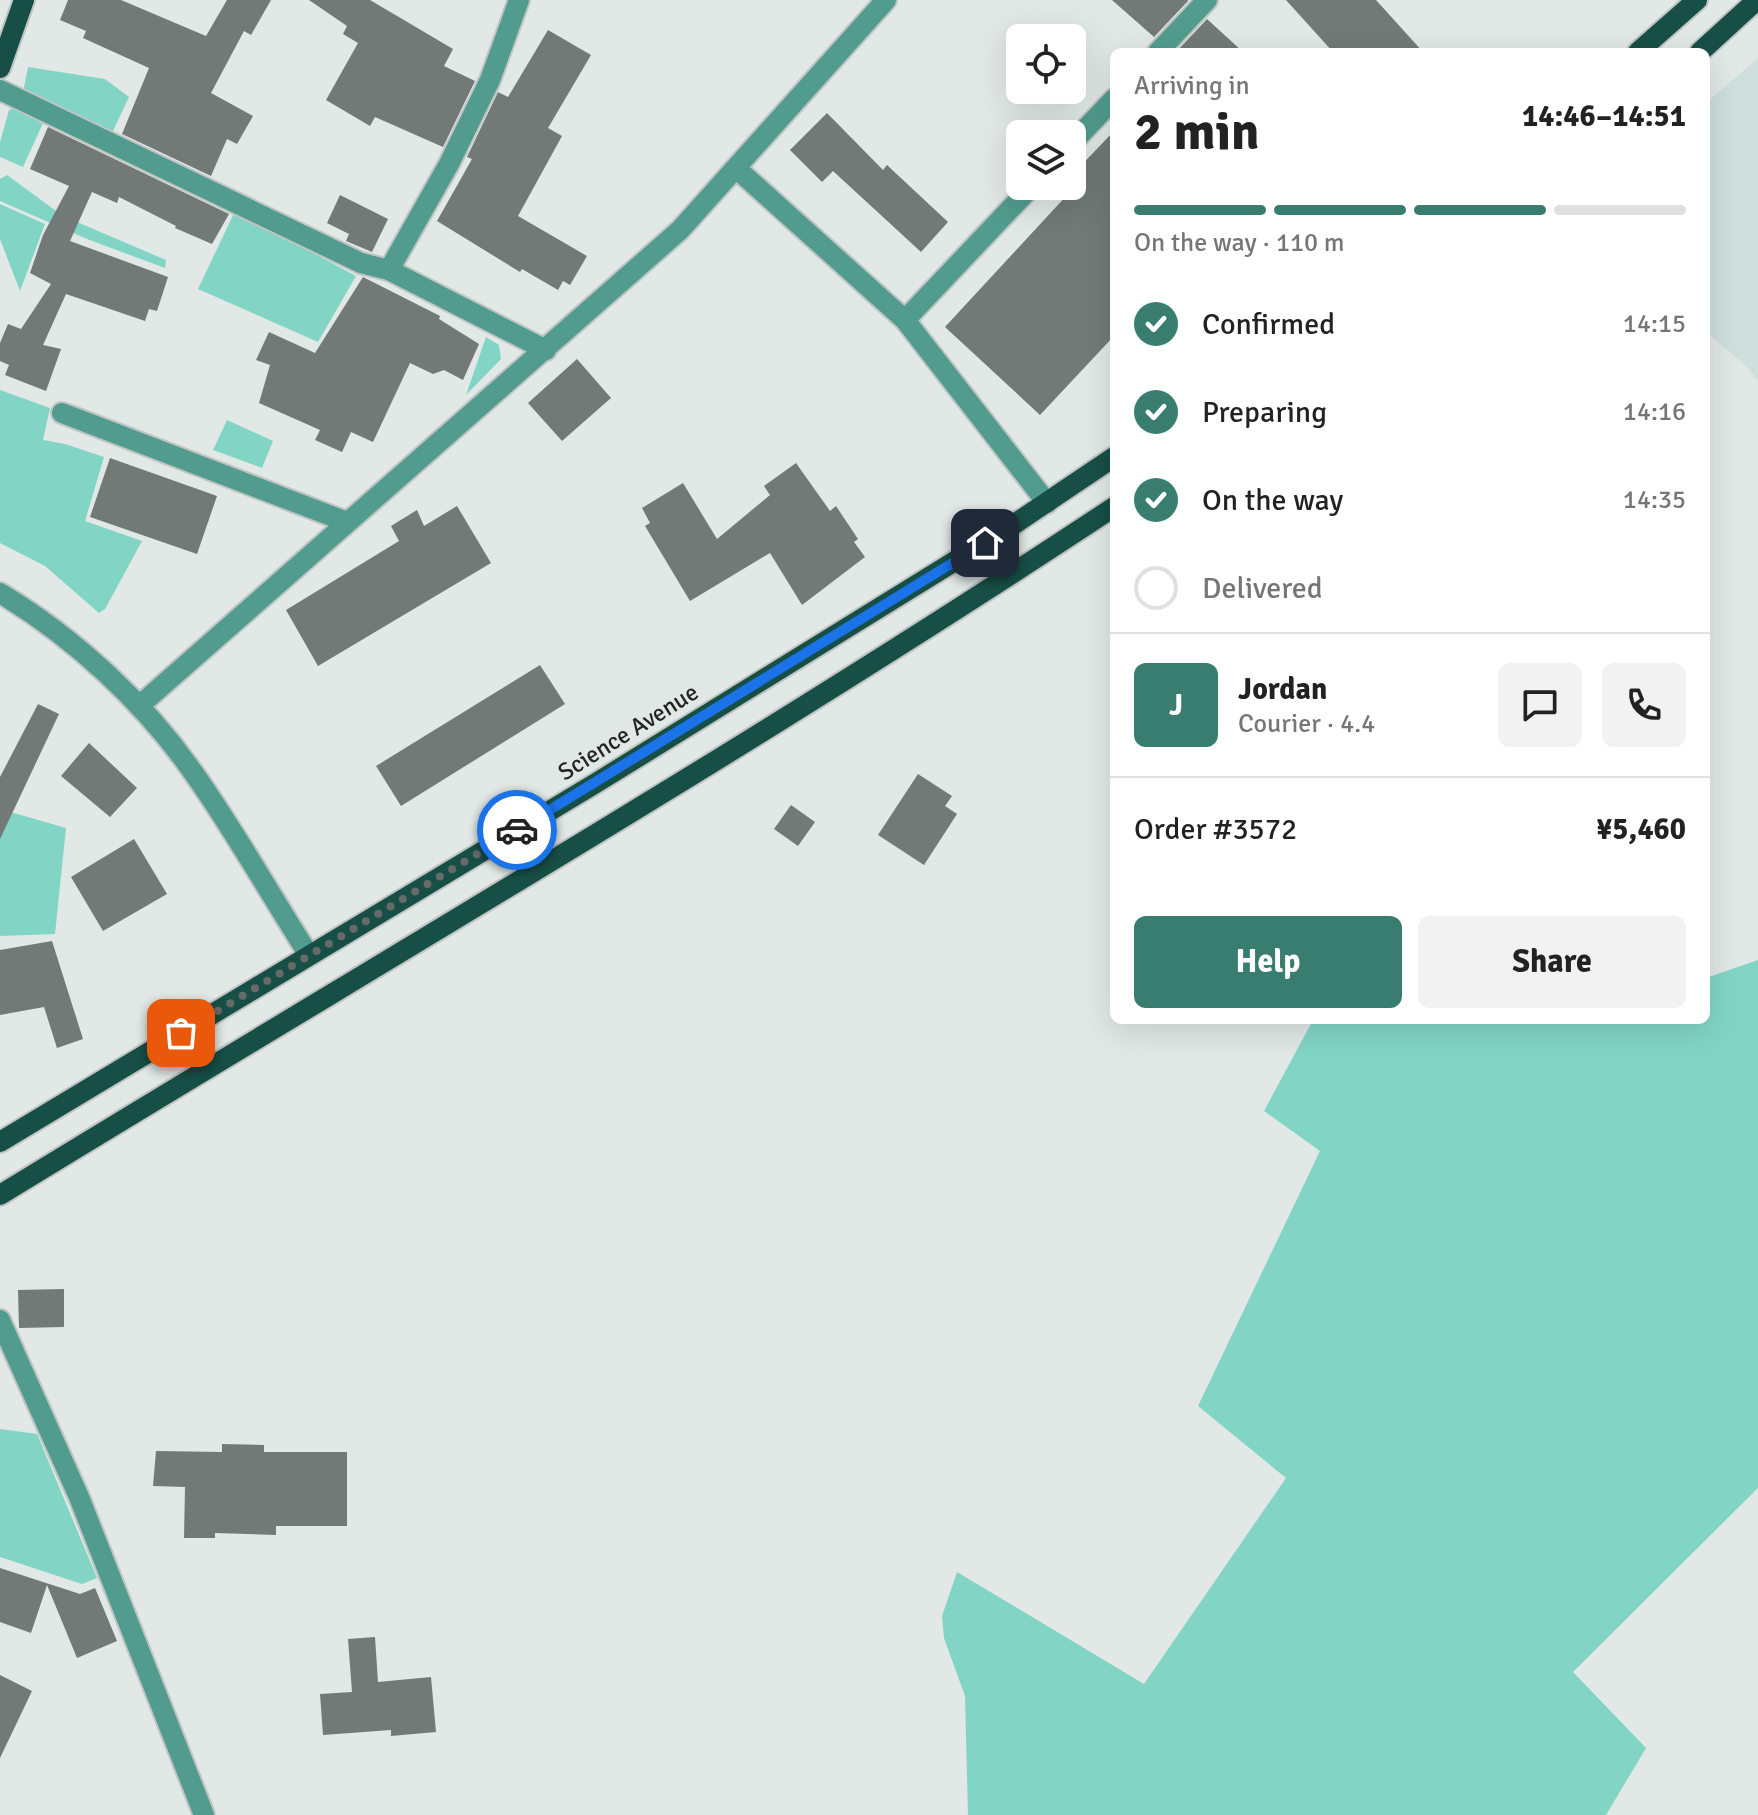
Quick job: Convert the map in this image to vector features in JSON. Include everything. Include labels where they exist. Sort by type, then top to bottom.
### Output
[{"type":"main road","points":[[0,68],[7,21],[24,0]]},
{"type":"main road","points":[[1643,48],[1697,0]]},
{"type":"main road","points":[[1704,48],[1757,0]]},
{"type":"main road","name":"Science Avenue","points":[[0,1142],[596,783],[1047,503],[1110,460]]},
{"type":"main road","points":[[0,1195],[615,821],[1029,564],[1110,510]]},
{"type":"street","points":[[389,270],[449,164],[490,80],[519,0]]},
{"type":"street","points":[[139,706],[680,230],[886,0]]},
{"type":"street","points":[[1162,48],[1207,0]]},
{"type":"street","points":[[0,90],[361,263],[389,270],[546,350]]},
{"type":"street","points":[[1086,128],[1110,103]]},
{"type":"street","points":[[737,169],[905,320],[1047,503]]},
{"type":"street","points":[[905,320],[1019,200]]},
{"type":"street","points":[[62,413],[347,522]]},
{"type":"street","points":[[0,593],[38,616],[139,706],[196,775],[309,955]]},
{"type":"street","points":[[0,1320],[79,1497],[204,1815]]},
{"type":"shaded area","points":[[1758,58],[1758,381],[1746,366],[1710,335],[1710,100]]},
{"type":"green space","points":[[28,67],[105,79],[129,97],[112,133],[23,92]]},
{"type":"green space","points":[[15,108],[44,121],[23,167],[0,157],[0,142],[9,110]]},
{"type":"green space","points":[[7,175],[63,216],[166,260],[165,268],[87,239],[0,201],[0,179]]},
{"type":"green space","points":[[0,204],[45,224],[20,291],[0,239]]},
{"type":"green space","points":[[235,211],[356,276],[318,342],[198,289]]},
{"type":"green space","points":[[486,337],[499,345],[501,359],[466,395]]},
{"type":"green space","points":[[0,390],[50,408],[43,440],[104,457],[85,521],[142,541],[105,609],[99,613],[45,566],[0,543]]},
{"type":"green space","points":[[227,420],[273,441],[262,468],[213,450]]},
{"type":"green space","points":[[0,809],[66,828],[55,934],[0,936]]},
{"type":"green space","points":[[1758,960],[1758,1488],[1573,1672],[1646,1748],[1606,1815],[968,1815],[965,1696],[944,1638],[942,1616],[957,1572],[1144,1684],[1286,1478],[1198,1406],[1320,1151],[1264,1111],[1311,1024],[1710,1024],[1710,977]]},
{"type":"green space","points":[[0,1429],[37,1434],[97,1578],[82,1584],[0,1557]]},
{"type":"building","points":[[68,0],[121,0],[206,36],[227,0],[271,0],[251,35],[244,31],[211,93],[253,116],[237,144],[227,139],[211,176],[122,134],[149,68],[83,38],[86,31],[60,20]]},
{"type":"building","points":[[309,0],[370,0],[453,49],[444,66],[475,81],[443,147],[375,117],[370,126],[326,100],[358,43],[343,34],[347,26]]},
{"type":"building","points":[[1112,0],[1188,0],[1188,1],[1154,37]]},
{"type":"building","points":[[1286,0],[1376,0],[1419,48],[1329,48]]},
{"type":"building","points":[[1207,19],[1239,48],[1180,48]]},
{"type":"building","points":[[548,30],[591,55],[548,128],[562,136],[518,216],[587,256],[570,285],[563,281],[558,290],[522,269],[520,272],[437,221],[472,159],[467,157],[498,92],[508,97]]},
{"type":"building","points":[[827,113],[883,170],[887,165],[948,222],[921,252],[833,171],[822,182],[790,150]]},
{"type":"building","points":[[48,127],[229,214],[212,244],[175,228],[119,197],[117,203],[92,192],[70,241],[168,277],[157,311],[149,309],[145,321],[66,294],[43,345],[61,349],[46,391],[5,375],[9,365],[0,361],[0,343],[8,324],[21,329],[51,284],[30,273],[43,235],[69,186],[30,169]]},
{"type":"building","points":[[1110,135],[1110,340],[1040,415],[945,327],[1062,200],[1086,200],[1086,160]]},
{"type":"building","points":[[340,195],[388,219],[372,252],[346,241],[349,234],[327,223]]},
{"type":"building","points":[[363,277],[440,316],[439,319],[479,344],[463,380],[444,370],[433,374],[410,363],[373,442],[351,432],[342,452],[315,440],[320,430],[259,403],[270,365],[256,360],[269,332],[315,353]]},
{"type":"building","points":[[577,359],[611,398],[562,441],[528,403]]},
{"type":"building","points":[[110,458],[217,496],[197,554],[90,517]]},
{"type":"building","points":[[796,463],[830,511],[836,506],[858,539],[854,542],[865,557],[802,605],[770,553],[690,601],[645,526],[650,523],[642,508],[683,483],[717,539],[770,495],[764,486]]},
{"type":"building","points":[[457,506],[491,563],[318,666],[286,610],[399,541],[391,526],[417,510],[424,526]]},
{"type":"building","points":[[540,665],[565,704],[401,806],[376,766]]},
{"type":"building","points":[[38,704],[59,714],[0,839],[0,777]]},
{"type":"building","points":[[89,743],[137,788],[110,817],[61,776]]},
{"type":"building","points":[[918,774],[952,796],[945,806],[957,814],[924,865],[878,835]]},
{"type":"building","points":[[791,805],[815,822],[798,846],[774,829]]},
{"type":"building","points":[[134,839],[167,894],[103,931],[71,877]]},
{"type":"building","points":[[52,941],[83,1039],[57,1048],[44,1007],[0,1015],[0,950]]},
{"type":"building","points":[[64,1289],[64,1327],[19,1328],[18,1290]]},
{"type":"building","points":[[222,1444],[264,1445],[264,1452],[347,1452],[347,1526],[276,1526],[276,1535],[215,1533],[215,1538],[184,1538],[185,1487],[153,1486],[156,1451],[222,1452]]},
{"type":"building","points":[[0,1568],[80,1594],[95,1588],[117,1641],[77,1658],[47,1585],[31,1633],[0,1622]]},
{"type":"building","points":[[375,1637],[378,1682],[431,1677],[436,1732],[391,1736],[391,1730],[323,1735],[320,1694],[352,1692],[348,1639]]},
{"type":"building","points":[[0,1675],[32,1691],[0,1758]]},
{"type":"way so far","points":[[181,1033],[517,830]]},
{"type":"route","points":[[517,830],[985,543]]}]
